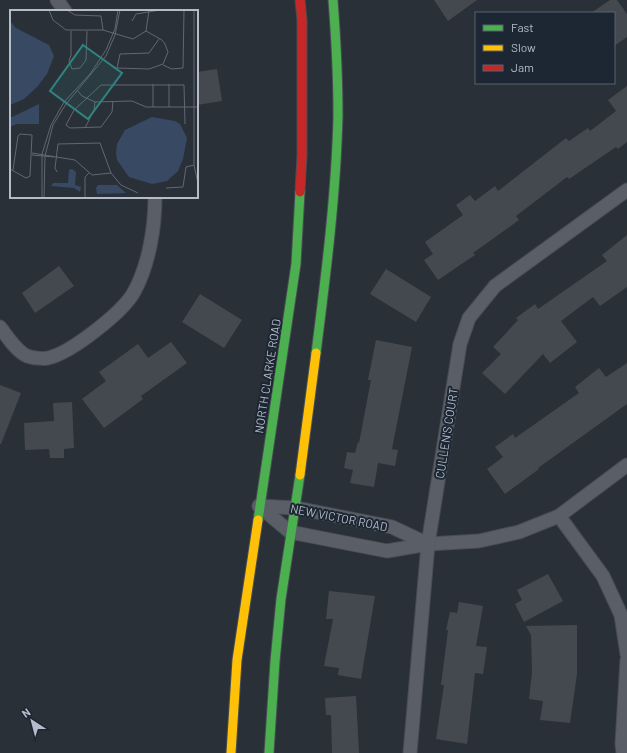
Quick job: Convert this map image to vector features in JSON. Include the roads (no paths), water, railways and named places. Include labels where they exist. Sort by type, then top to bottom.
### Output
[{"type":"street","points":[[57,0],[64,10]]},
{"type":"street","name":"NORTH CLARKE ROAD","points":[[232,753],[237,660],[296,264],[302,155],[302,20],[300,0]]},
{"type":"street","points":[[269,753],[275,645],[290,532],[296,508],[326,273],[337,153],[337,50],[333,0]]},
{"type":"street","name":"CULLEN'S COURT","points":[[410,753],[428,544],[460,344],[469,318],[495,286],[627,190]]},
{"type":"street","points":[[0,327],[12,343],[27,356],[47,359],[65,352],[117,313],[134,293],[143,271],[152,229],[155,198]]},
{"type":"street","name":"NEW VICTOR ROAD","points":[[259,506],[290,532],[387,551],[428,544],[479,541],[519,532],[559,516],[627,465]]},
{"type":"street","name":"NEW VICTOR ROAD","points":[[259,506],[296,508],[392,527],[428,544]]},
{"type":"street","points":[[559,516],[603,576],[621,614],[627,654]]},
{"type":"street","points":[[623,753],[622,744],[627,660]]}]
